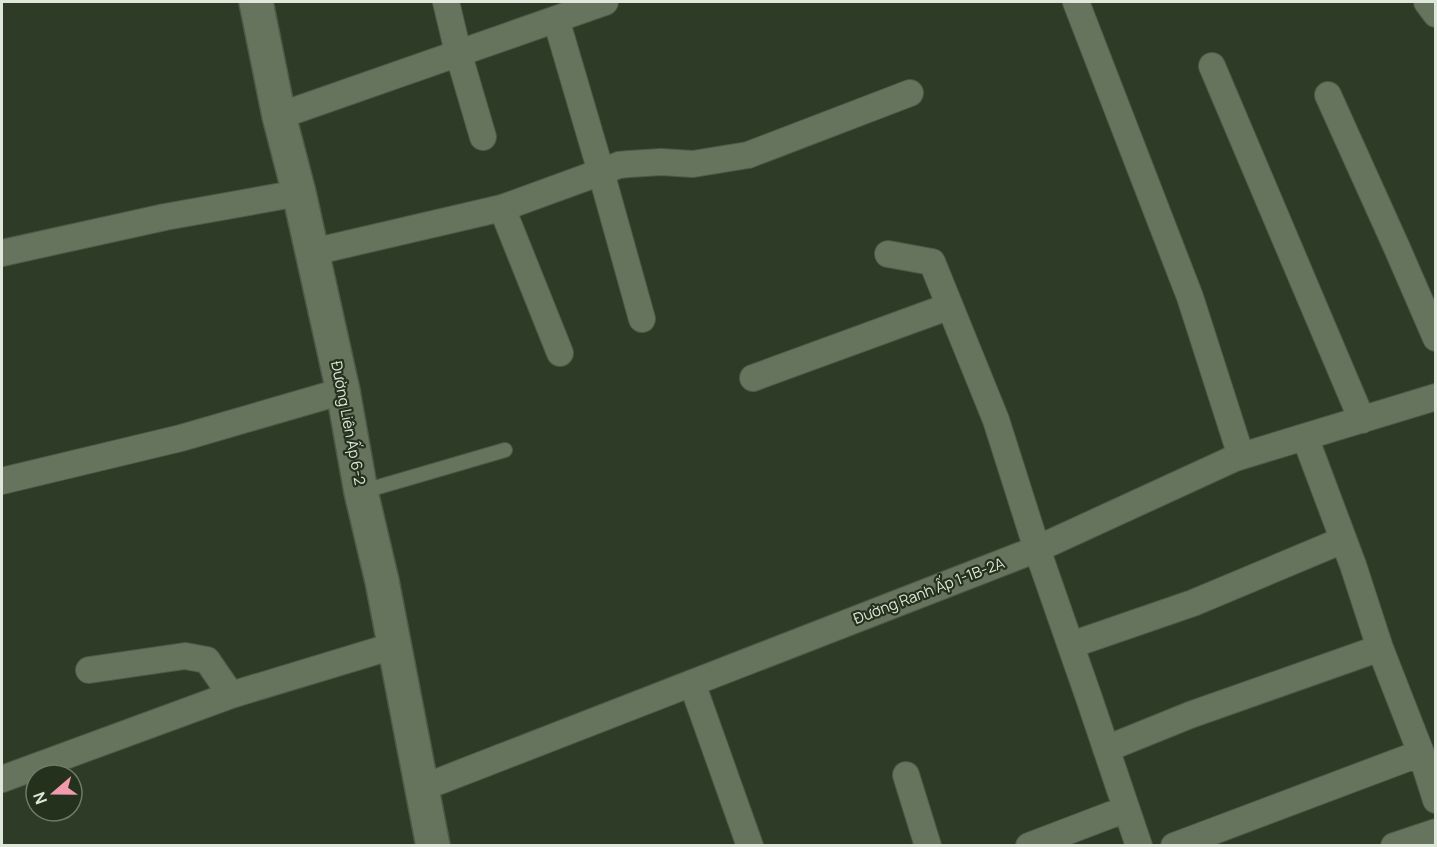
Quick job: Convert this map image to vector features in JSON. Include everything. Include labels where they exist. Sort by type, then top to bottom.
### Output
[{"type":"street","name":"Đường Liên Ấp 6-2","points":[[256,2],[279,116],[313,252],[343,391],[361,492],[381,581],[433,846]]},
{"type":"street","points":[[446,2],[483,136]]},
{"type":"street","points":[[279,116],[605,2]]},
{"type":"street","points":[[1076,2],[1190,297],[1241,456]]},
{"type":"street","points":[[1427,2],[1436,14]]},
{"type":"street","points":[[556,18],[642,319]]},
{"type":"street","points":[[1212,66],[1362,420]]},
{"type":"street","points":[[313,252],[502,208],[619,165],[661,162],[693,164],[748,155],[910,93]]},
{"type":"street","points":[[1328,95],[1436,338]]},
{"type":"street","points":[[2,253],[165,217],[299,193]]},
{"type":"street","points":[[502,208],[560,353]]},
{"type":"street","points":[[888,255],[932,262],[996,420],[1037,549],[1139,846]]},
{"type":"street","points":[[753,378],[950,306]]},
{"type":"street","points":[[2,481],[181,438],[343,391]]},
{"type":"street","name":"Đường Ranh Ấp 1-1B-2A","points":[[422,788],[1037,549],[1241,456],[1436,397]]},
{"type":"street","points":[[1305,437],[1436,800]]},
{"type":"street","points":[[1071,645],[1193,603],[1343,540]]},
{"type":"street","points":[[2,779],[231,696],[393,646]]},
{"type":"street","points":[[1106,749],[1190,715],[1380,648]]},
{"type":"street","points":[[89,670],[185,656],[207,660],[231,696]]},
{"type":"street","points":[[692,683],[750,846]]},
{"type":"street","points":[[1174,846],[1420,753]]},
{"type":"street","points":[[906,775],[928,846]]},
{"type":"street","points":[[1029,846],[1126,809]]},
{"type":"street","points":[[1394,846],[1436,832]]},
{"type":"lane","points":[[361,492],[505,450]]}]
